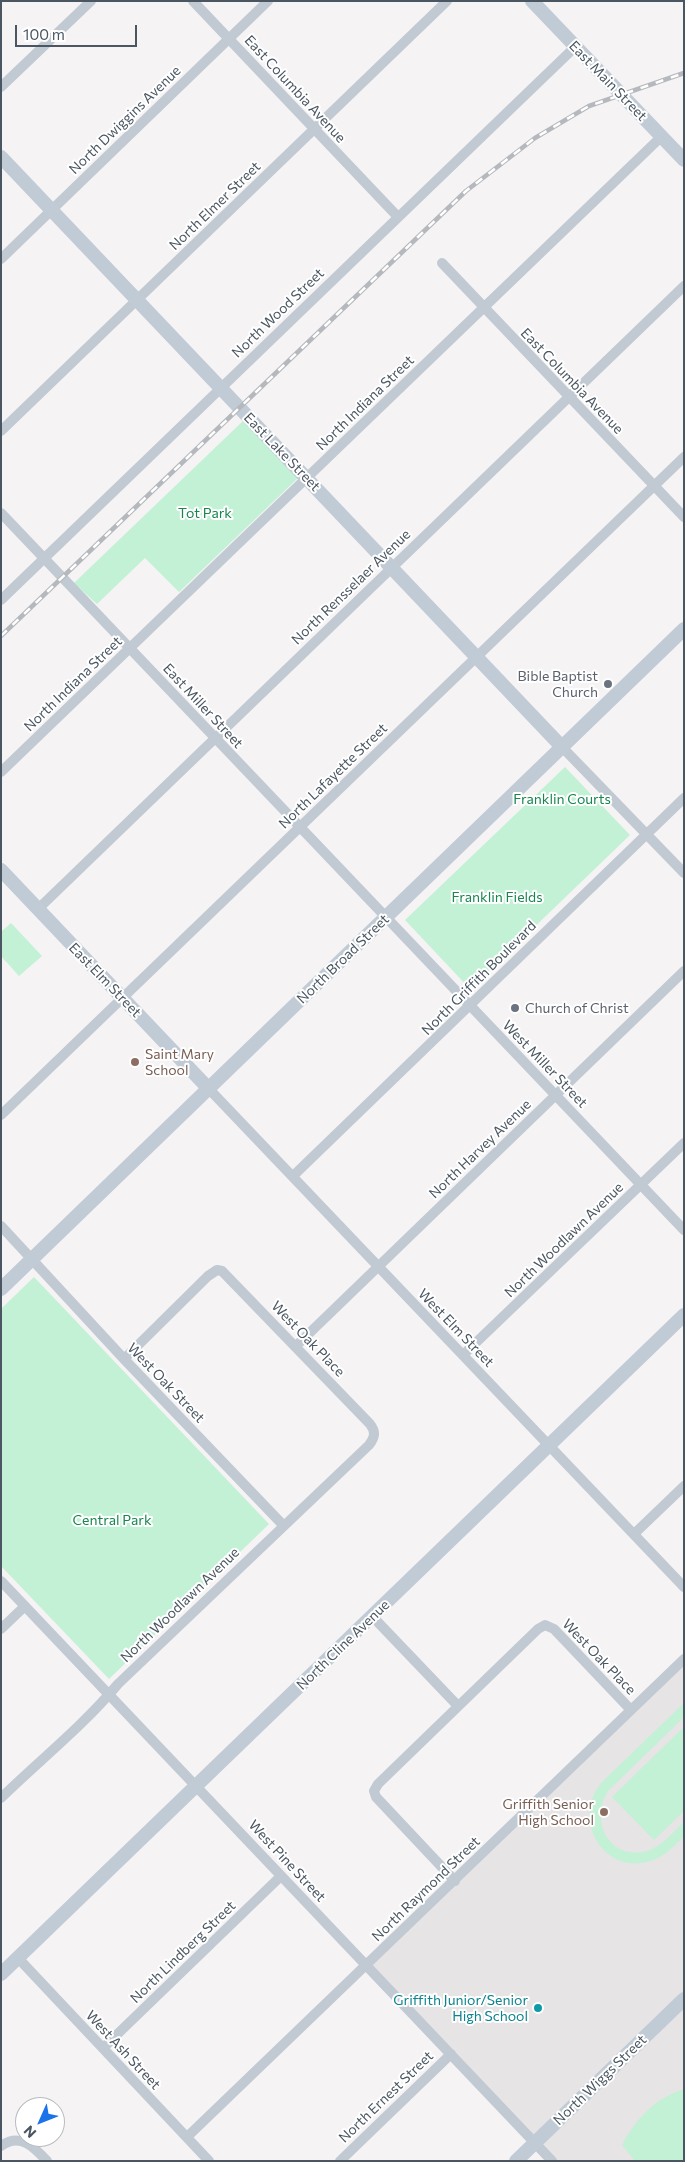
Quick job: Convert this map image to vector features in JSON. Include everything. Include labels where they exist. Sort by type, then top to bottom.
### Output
[{"type":"street","points":[[1,87],[91,1]]},
{"type":"street","name":"East Columbia Avenue","points":[[193,1],[398,218]]},
{"type":"street","name":"North Dwiggins Avenue","points":[[1,259],[268,1]]},
{"type":"street","name":"North Elmer Street","points":[[1,431],[447,1]]},
{"type":"street","name":"East Main Street","points":[[532,1],[684,160]]},
{"type":"street","name":"North Wood Street","points":[[1,600],[575,47]]},
{"type":"street","name":"North Indiana Street","points":[[1,772],[661,137]]},
{"type":"street","name":"East Lake Street","points":[[1,157],[562,747]]},
{"type":"street","name":"East Columbia Avenue","points":[[442,263],[684,517]]},
{"type":"street","name":"North Rensselaer Avenue","points":[[38,909],[684,286]]},
{"type":"street","name":"North Lafayette Street","points":[[1,1115],[684,457]]},
{"type":"street","name":"East Miller Street","points":[[1,513],[386,918]]},
{"type":"street","name":"North Broad Street","points":[[1,1289],[684,629]]},
{"type":"street","points":[[562,747],[684,873]]},
{"type":"street","name":"North Griffith Boulevard","points":[[293,1176],[684,798]]},
{"type":"street","name":"East Elm Street","points":[[1,870],[209,1089]]},
{"type":"street","name":"West Miller Street","points":[[386,918],[684,1230]]},
{"type":"street","name":"North Harvey Avenue","points":[[296,1346],[684,971]]},
{"type":"street","name":"West Elm Street","points":[[209,1089],[684,1587]]},
{"type":"street","name":"North Woodlawn Avenue","points":[[464,1355],[684,1143]]},
{"type":"street","name":"West Oak Street","points":[[1,1226],[124,1359],[283,1525]]},
{"type":"street","name":"West Oak Place","points":[[124,1359],[208,1276],[217,1270],[228,1276],[375,1431]]},
{"type":"street","name":"North Cline Avenue","points":[[1,1974],[684,1315]]},
{"type":"street","name":"North Woodlawn Avenue","points":[[1,1798],[101,1705],[283,1525],[369,1444],[375,1431]]},
{"type":"street","points":[[634,1534],[684,1486]]},
{"type":"street","name":"West Pine Street","points":[[1,1581],[552,2161]]},
{"type":"street","points":[[1,1629],[25,1606]]},
{"type":"street","points":[[372,1616],[458,1706],[378,1784],[374,1791],[379,1800],[455,1881]]},
{"type":"street","name":"West Oak Place","points":[[458,1706],[538,1629],[545,1625],[554,1629],[631,1710]]},
{"type":"street","name":"North Raymond Street","points":[[187,2137],[684,1660]]},
{"type":"street","name":"North Lindberg Street","points":[[103,2048],[282,1876]]},
{"type":"street","name":"West Ash Street","points":[[18,1958],[209,2161]]},
{"type":"street","name":"North Wiggs Street","points":[[516,2161],[684,1999]]},
{"type":"street","name":"North Ernest Street","points":[[340,2161],[451,2054]]},
{"type":"street","points":[[1,2146],[12,2140],[24,2141],[34,2147],[47,2161]]},
{"type":"shaded area","name":"Griffith Senior High School","points":[[684,1658],[684,2161],[552,2161],[366,1966]]},
{"type":"green space","name":"Tot Park","points":[[244,420],[299,477],[179,592],[145,558],[97,604],[74,583]]},
{"type":"green space","name":"Franklin Fields","points":[[565,767],[630,835],[470,989],[405,920]]},
{"type":"green space","points":[[11,923],[42,956],[19,976],[1,956],[1,932]]},
{"type":"green space","name":"Central Park","points":[[34,1277],[269,1524],[109,1679],[1,1566],[1,1309]]},
{"type":"green space","points":[[684,1703],[684,1717],[608,1791],[601,1813],[605,1834],[611,1843],[620,1849],[630,1852],[643,1852],[655,1848],[684,1822],[684,1837],[666,1853],[653,1860],[636,1863],[620,1861],[607,1853],[598,1842],[591,1828],[590,1813],[593,1797],[602,1782]]},
{"type":"green space","points":[[684,1727],[684,1811],[654,1840],[612,1797]]},
{"type":"green space","points":[[684,2089],[684,2161],[635,2161],[622,2145],[640,2118],[664,2098]]},
{"type":"railway","points":[[1,636],[466,191],[535,138],[589,106],[684,73]]},
{"type":"place","name":"Bible Baptist Church","points":[[608,684]]},
{"type":"place","name":"Church of Christ","points":[[515,1008]]},
{"type":"place","name":"Saint Mary School","points":[[135,1062]]},
{"type":"place","name":"Griffith Senior High School","points":[[604,1812]]},
{"type":"place","name":"Griffith Junior/Senior High School","points":[[538,2008]]},
{"type":"park label","name":"Franklin Courts","points":[[562,799]]}]
